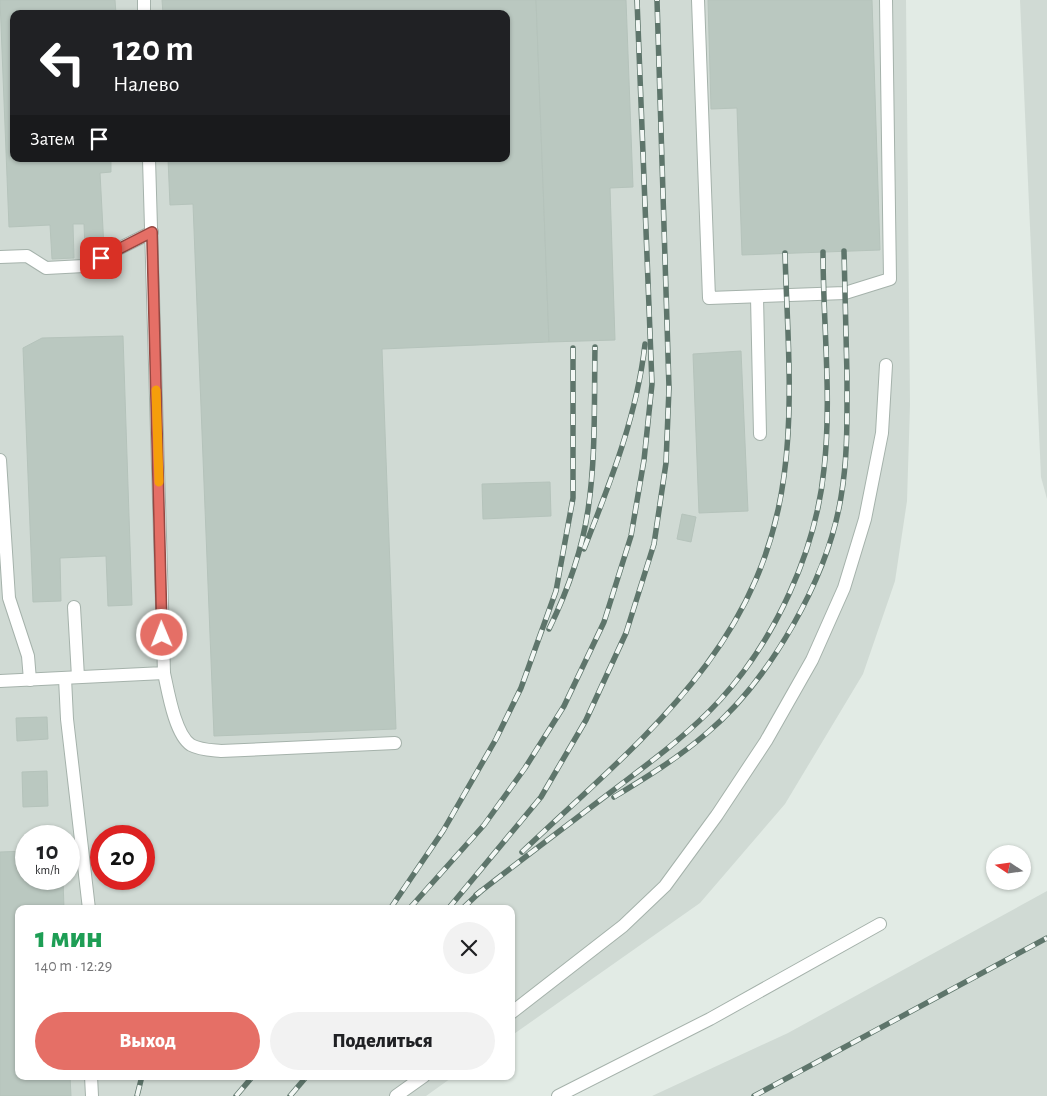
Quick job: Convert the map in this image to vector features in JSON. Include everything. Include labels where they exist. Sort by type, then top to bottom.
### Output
[{"type":"lane","points":[[698,0],[709,298],[845,293],[890,279],[886,0]]},
{"type":"lane","points":[[149,162],[164,673],[179,729],[190,744],[205,750],[221,751],[395,743]]},
{"type":"lane","points":[[0,257],[27,256],[46,268],[84,266],[152,232]]},
{"type":"lane","points":[[757,297],[760,434]]},
{"type":"lane","points":[[515,1011],[624,926],[665,886],[717,815],[780,717],[812,660],[840,597],[866,519],[882,433],[886,365]]},
{"type":"lane","points":[[0,460],[9,598],[28,656],[30,680]]},
{"type":"lane","points":[[74,607],[72,678],[67,719],[89,905]]},
{"type":"lane","points":[[0,681],[164,673]]},
{"type":"lane","points":[[558,1096],[710,1020],[880,924]]},
{"type":"lane","points":[[91,1080],[92,1096]]},
{"type":"lane","points":[[396,1096],[418,1080]]},
{"type":"shaded area","points":[[0,0],[906,0],[910,405],[907,501],[895,581],[863,674],[785,804],[700,903],[515,1033],[515,905],[15,905],[15,1080],[448,1080],[426,1096],[0,1096]]},
{"type":"shaded area","points":[[1020,0],[1047,0],[1047,499],[1041,477]]},
{"type":"shaded area","points":[[1047,891],[1047,1096],[652,1096],[788,1033]]},
{"type":"building","points":[[0,0],[115,0],[116,10],[10,10],[10,162],[111,162],[111,172],[100,173],[104,248],[85,249],[84,224],[73,224],[74,258],[52,259],[50,225],[9,227]]},
{"type":"building","points":[[162,0],[536,0],[549,342],[382,349],[396,729],[214,736],[193,204],[170,205],[168,162],[510,162],[510,10],[163,10]]},
{"type":"building","points":[[536,0],[626,0],[633,187],[610,188],[615,340],[549,342]]},
{"type":"building","points":[[708,0],[872,0],[880,250],[742,255],[737,108],[711,109]]},
{"type":"building","points":[[123,336],[132,605],[108,606],[106,556],[60,558],[61,601],[33,602],[23,348],[42,338]]},
{"type":"building","points":[[741,351],[748,511],[699,513],[693,354]]},
{"type":"building","points":[[550,482],[551,516],[483,519],[482,484]]},
{"type":"building","points":[[682,514],[696,517],[691,542],[677,539]]},
{"type":"building","points":[[47,717],[48,739],[17,741],[16,718]]},
{"type":"building","points":[[47,771],[48,806],[23,807],[22,772]]},
{"type":"building","points":[[15,851],[15,890],[63,890],[64,905],[15,905],[15,1080],[70,1080],[71,1096],[0,1096],[0,852]]},
{"type":"railway","points":[[413,905],[484,825],[525,768],[564,706],[604,622],[631,536],[644,460],[652,384],[637,0]]},
{"type":"railway","points":[[451,905],[541,797],[586,720],[626,633],[654,544],[666,463],[669,388],[657,0]]},
{"type":"railway","points":[[614,797],[685,751],[730,711],[753,685],[774,656],[793,626],[810,593],[834,528],[841,497],[846,452],[847,376],[844,251]]},
{"type":"railway","points":[[476,895],[654,759],[695,725],[720,700],[740,676],[775,622],[790,593],[812,531],[824,469],[827,388],[823,252]]},
{"type":"railway","points":[[522,852],[610,770],[689,687],[722,642],[750,592],[771,537],[784,476],[787,448],[789,365],[785,253]]},
{"type":"railway","points":[[584,549],[613,474],[629,423],[636,397],[645,344]]},
{"type":"railway","points":[[549,629],[573,571],[582,541],[588,510],[593,449],[595,347]]},
{"type":"railway","points":[[393,905],[443,831],[496,739],[521,688],[556,591],[573,498],[573,348]]},
{"type":"railway","points":[[466,905],[481,891]]},
{"type":"railway","points":[[754,1096],[1047,938]]},
{"type":"railway","points":[[137,1096],[141,1080]]},
{"type":"railway","points":[[236,1096],[250,1080]]},
{"type":"railway","points":[[290,1096],[304,1080]]},
{"type":"slow traffic","points":[[156,390],[159,482]]},
{"type":"route","points":[[101,258],[152,232],[162,635]]}]
